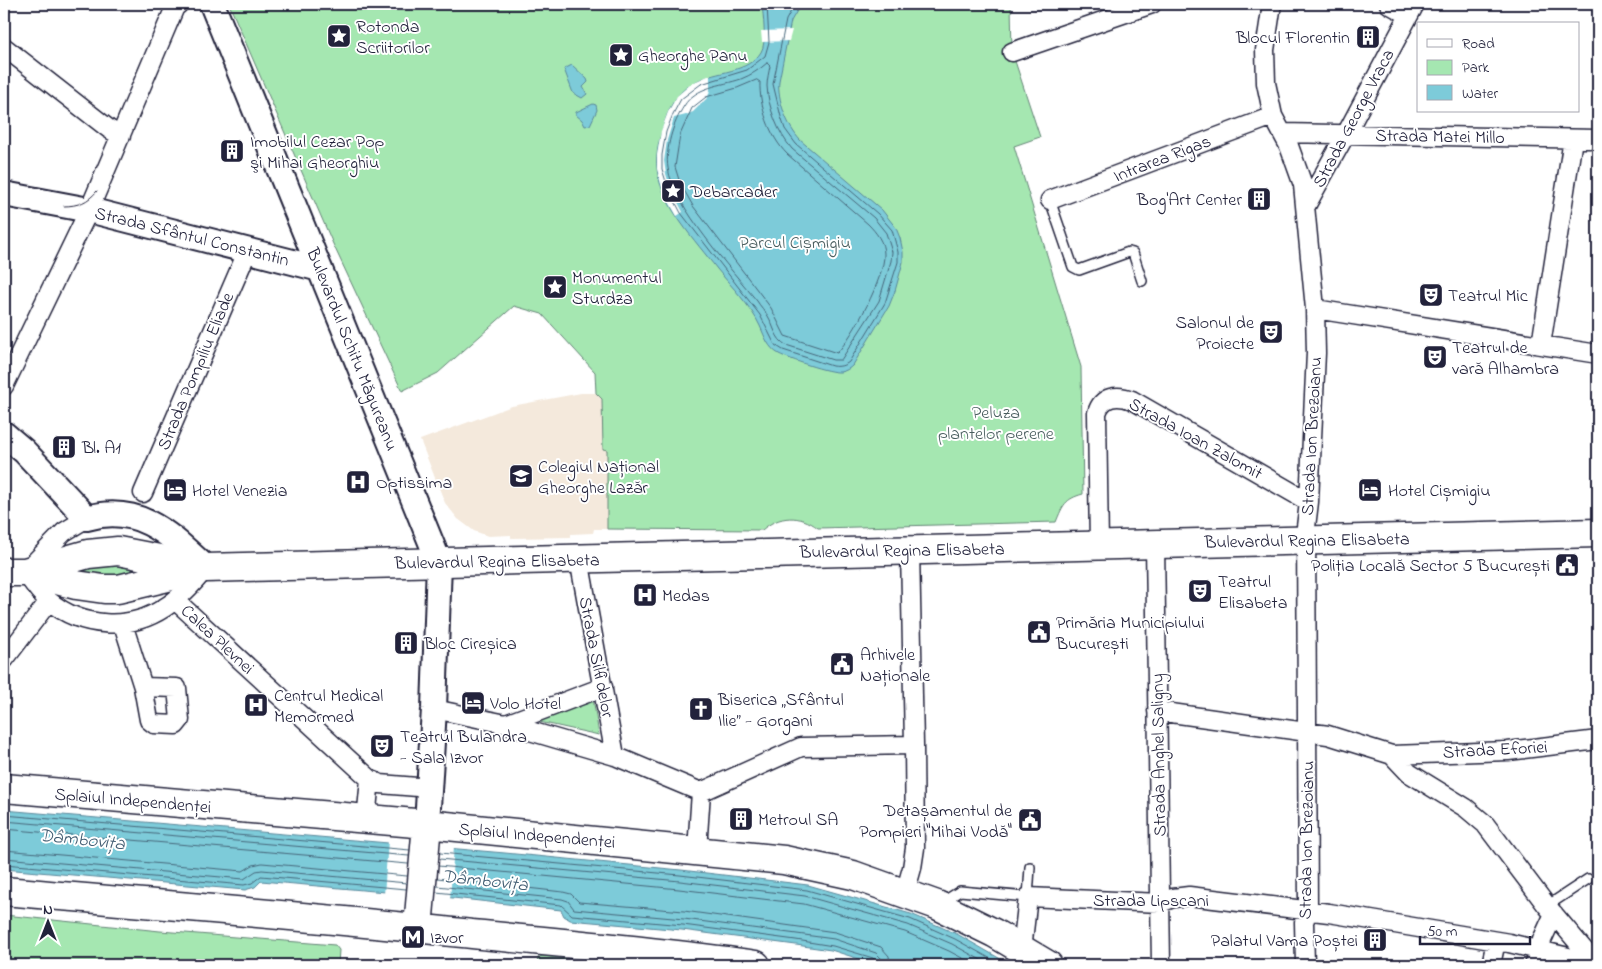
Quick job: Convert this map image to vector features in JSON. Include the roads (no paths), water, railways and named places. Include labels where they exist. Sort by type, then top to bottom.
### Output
[{"type":"main road","name":"Bulevardul Schitu Măgureanu","points":[[212,4],[440,562],[430,788],[426,830]]},
{"type":"main road","name":"Strada Sfântul Constantin","points":[[4,194],[64,206],[93,201],[248,250],[320,269]]},
{"type":"main road","points":[[4,434],[24,451],[87,518],[100,514],[117,514],[145,520],[170,536],[206,568]]},
{"type":"main road","name":"Bulevardul Regina Elisabeta","points":[[206,568],[1598,533]]},
{"type":"main road","points":[[14,572],[82,556],[118,551],[206,568]]},
{"type":"main road","points":[[14,572],[83,586],[118,588],[206,568]]},
{"type":"main road","name":"Splaiul Independenței","points":[[4,788],[366,820],[426,830],[697,850],[775,858],[853,875],[937,905],[970,920],[1048,965]]},
{"type":"main road","points":[[418,928],[426,830]]},
{"type":"main road","points":[[4,891],[605,946],[738,964]]},
{"type":"street","points":[[1012,52],[1152,4]]},
{"type":"street","name":"Strada Ion Brezoianu","points":[[1272,4],[1266,43],[1265,69],[1268,95],[1273,116],[1289,146],[1299,171],[1306,206],[1315,309],[1316,353],[1306,540],[1308,910],[1304,922],[1305,965]]},
{"type":"street","points":[[1390,4],[1412,10]]},
{"type":"street","points":[[4,386],[93,201],[177,5]]},
{"type":"street","name":"Strada George Vraca","points":[[1306,206],[1412,10]]},
{"type":"street","points":[[4,47],[109,129],[121,136]]},
{"type":"street","name":"Intrarea Rigas","points":[[1050,200],[1273,116]]},
{"type":"street","name":"Strada Matei Millo","points":[[1282,133],[1598,139]]},
{"type":"street","points":[[1541,345],[1573,139]]},
{"type":"street","name":"Strada Pompiliu Eliade","points":[[143,493],[248,250]]},
{"type":"street","points":[[1315,309],[1598,354]]},
{"type":"street","name":"Strada Ioan Zalomit","points":[[1099,545],[1097,413],[1103,402],[1115,396],[1132,400],[1309,502]]},
{"type":"street","points":[[87,518],[64,532],[14,572],[49,601],[74,617],[87,621],[123,624],[141,620],[175,600],[206,568]]},
{"type":"street","name":"Strada Anghel Saligny","points":[[1155,544],[1161,965]]},
{"type":"street","points":[[905,893],[915,848],[910,550]]},
{"type":"street","name":"Strada Silfidelor","points":[[579,559],[615,756]]},
{"type":"street","name":"Calea Plevnei","points":[[175,600],[370,779],[380,784],[430,788]]},
{"type":"street","points":[[4,660],[49,601]]},
{"type":"street","points":[[123,624],[143,687]]},
{"type":"street","points":[[506,724],[603,687]]},
{"type":"street","points":[[434,709],[506,724],[615,756],[702,792],[801,747],[914,745]]},
{"type":"street","points":[[1157,711],[1335,737],[1392,755],[1409,773],[1466,808],[1485,824],[1551,910],[1597,964]]},
{"type":"street","name":"Strada Eforiei","points":[[1392,755],[1508,751],[1598,740]]},
{"type":"street","points":[[366,820],[370,779]]},
{"type":"street","points":[[697,850],[702,792]]},
{"type":"street","name":"Strada Lipscani","points":[[1028,897],[1160,903],[1173,898],[1189,896],[1308,910],[1496,941],[1537,958],[1597,964]]},
{"type":"street","points":[[1022,949],[1028,897]]},
{"type":"street","points":[[1537,958],[1551,910]]},
{"type":"street","points":[[1491,965],[1496,941]]},
{"type":"lane","points":[[1050,200],[1074,268],[1079,270],[1129,252],[1133,253],[1142,281]]},
{"type":"lane","points":[[937,905],[960,891],[1028,897],[1030,868]]},
{"type":"lane","points":[[1551,910],[1588,879]]},
{"type":"water","points":[[762,4],[801,4],[791,21],[779,81],[781,104],[795,134],[882,210],[896,228],[900,238],[903,262],[889,306],[853,365],[842,372],[809,365],[779,354],[772,349],[746,304],[690,235],[672,209],[665,196],[657,169],[657,151],[663,127],[673,103],[681,93],[697,81],[748,64],[761,52],[764,42]]},
{"type":"water","points":[[572,65],[588,82],[583,87],[587,94],[582,98],[573,93],[564,69]]},
{"type":"water","points":[[593,104],[596,105],[597,110],[590,125],[585,126],[576,115],[576,112]]},
{"type":"water","name":"Dâmbovița","points":[[4,810],[505,853],[681,870],[808,885],[911,914],[957,934],[1011,965],[878,965],[831,950],[682,930],[570,920],[564,916],[561,910],[453,898],[261,881],[255,887],[245,890],[4,869]]},
{"type":"tram line","points":[[64,206],[82,203],[97,191]]},
{"type":"place","name":"Rotonda Scriitorilor","points":[[339,36]]},
{"type":"place","name":"Blocul Florentin","points":[[1368,37]]},
{"type":"place","name":"Gheorghe Panu","points":[[621,55]]},
{"type":"place","name":"Imobilul Cezar Pop şi Mihai Gheorghiu","points":[[232,151]]},
{"type":"place","name":"Debarcader","points":[[673,191]]},
{"type":"place","name":"Bog'Art Center","points":[[1259,199]]},
{"type":"place","name":"Monumentul Sturdza","points":[[555,287]]},
{"type":"place","name":"Teatrul Mic","points":[[1431,295]]},
{"type":"place","name":"Salonul de Proiecte","points":[[1271,332]]},
{"type":"place","name":"Teatrul de vară Alhambra","points":[[1435,357]]},
{"type":"place","name":"Bl. A1","points":[[64,447]]},
{"type":"place","name":"Colegiul Național Gheorghe Lazăr","points":[[521,476]]},
{"type":"place","name":"Optissima","points":[[358,482]]},
{"type":"place","name":"Hotel Venezia","points":[[175,490]]},
{"type":"place","name":"Hotel Cișmigiu","points":[[1370,490]]},
{"type":"place","name":"Poliția Locală Sector 5 București","points":[[1567,565]]},
{"type":"place","name":"Teatrul Elisabeta","points":[[1200,591]]},
{"type":"place","name":"Medas","points":[[645,595]]},
{"type":"place","name":"Primăria Municipiului București","points":[[1039,632]]},
{"type":"place","name":"Bloc Cireșica","points":[[406,643]]},
{"type":"place","name":"Arhivele Naționale","points":[[842,664]]},
{"type":"place","name":"Volo Hotel","points":[[473,703]]},
{"type":"place","name":"Centrul Medical Memormed","points":[[256,705]]},
{"type":"place","name":"Biserica „Sfântul Ilie” - Gorgani","points":[[701,709]]},
{"type":"place","name":"Teatrul Bulandra - Sala Izvor","points":[[382,746]]},
{"type":"place","name":"Metroul SA","points":[[741,819]]},
{"type":"place","name":"Detașamentul de Pompieri \"Mihai Vodă\"","points":[[1030,820]]},
{"type":"place","name":"Izvor","points":[[413,937]]},
{"type":"place","name":"Palatul Vama Poștei","points":[[1375,940]]},
{"type":"park label","name":"Parcul Cișmigiu","points":[[795,242]]},
{"type":"park label","name":"Peluza plantelor perene","points":[[996,422]]}]
